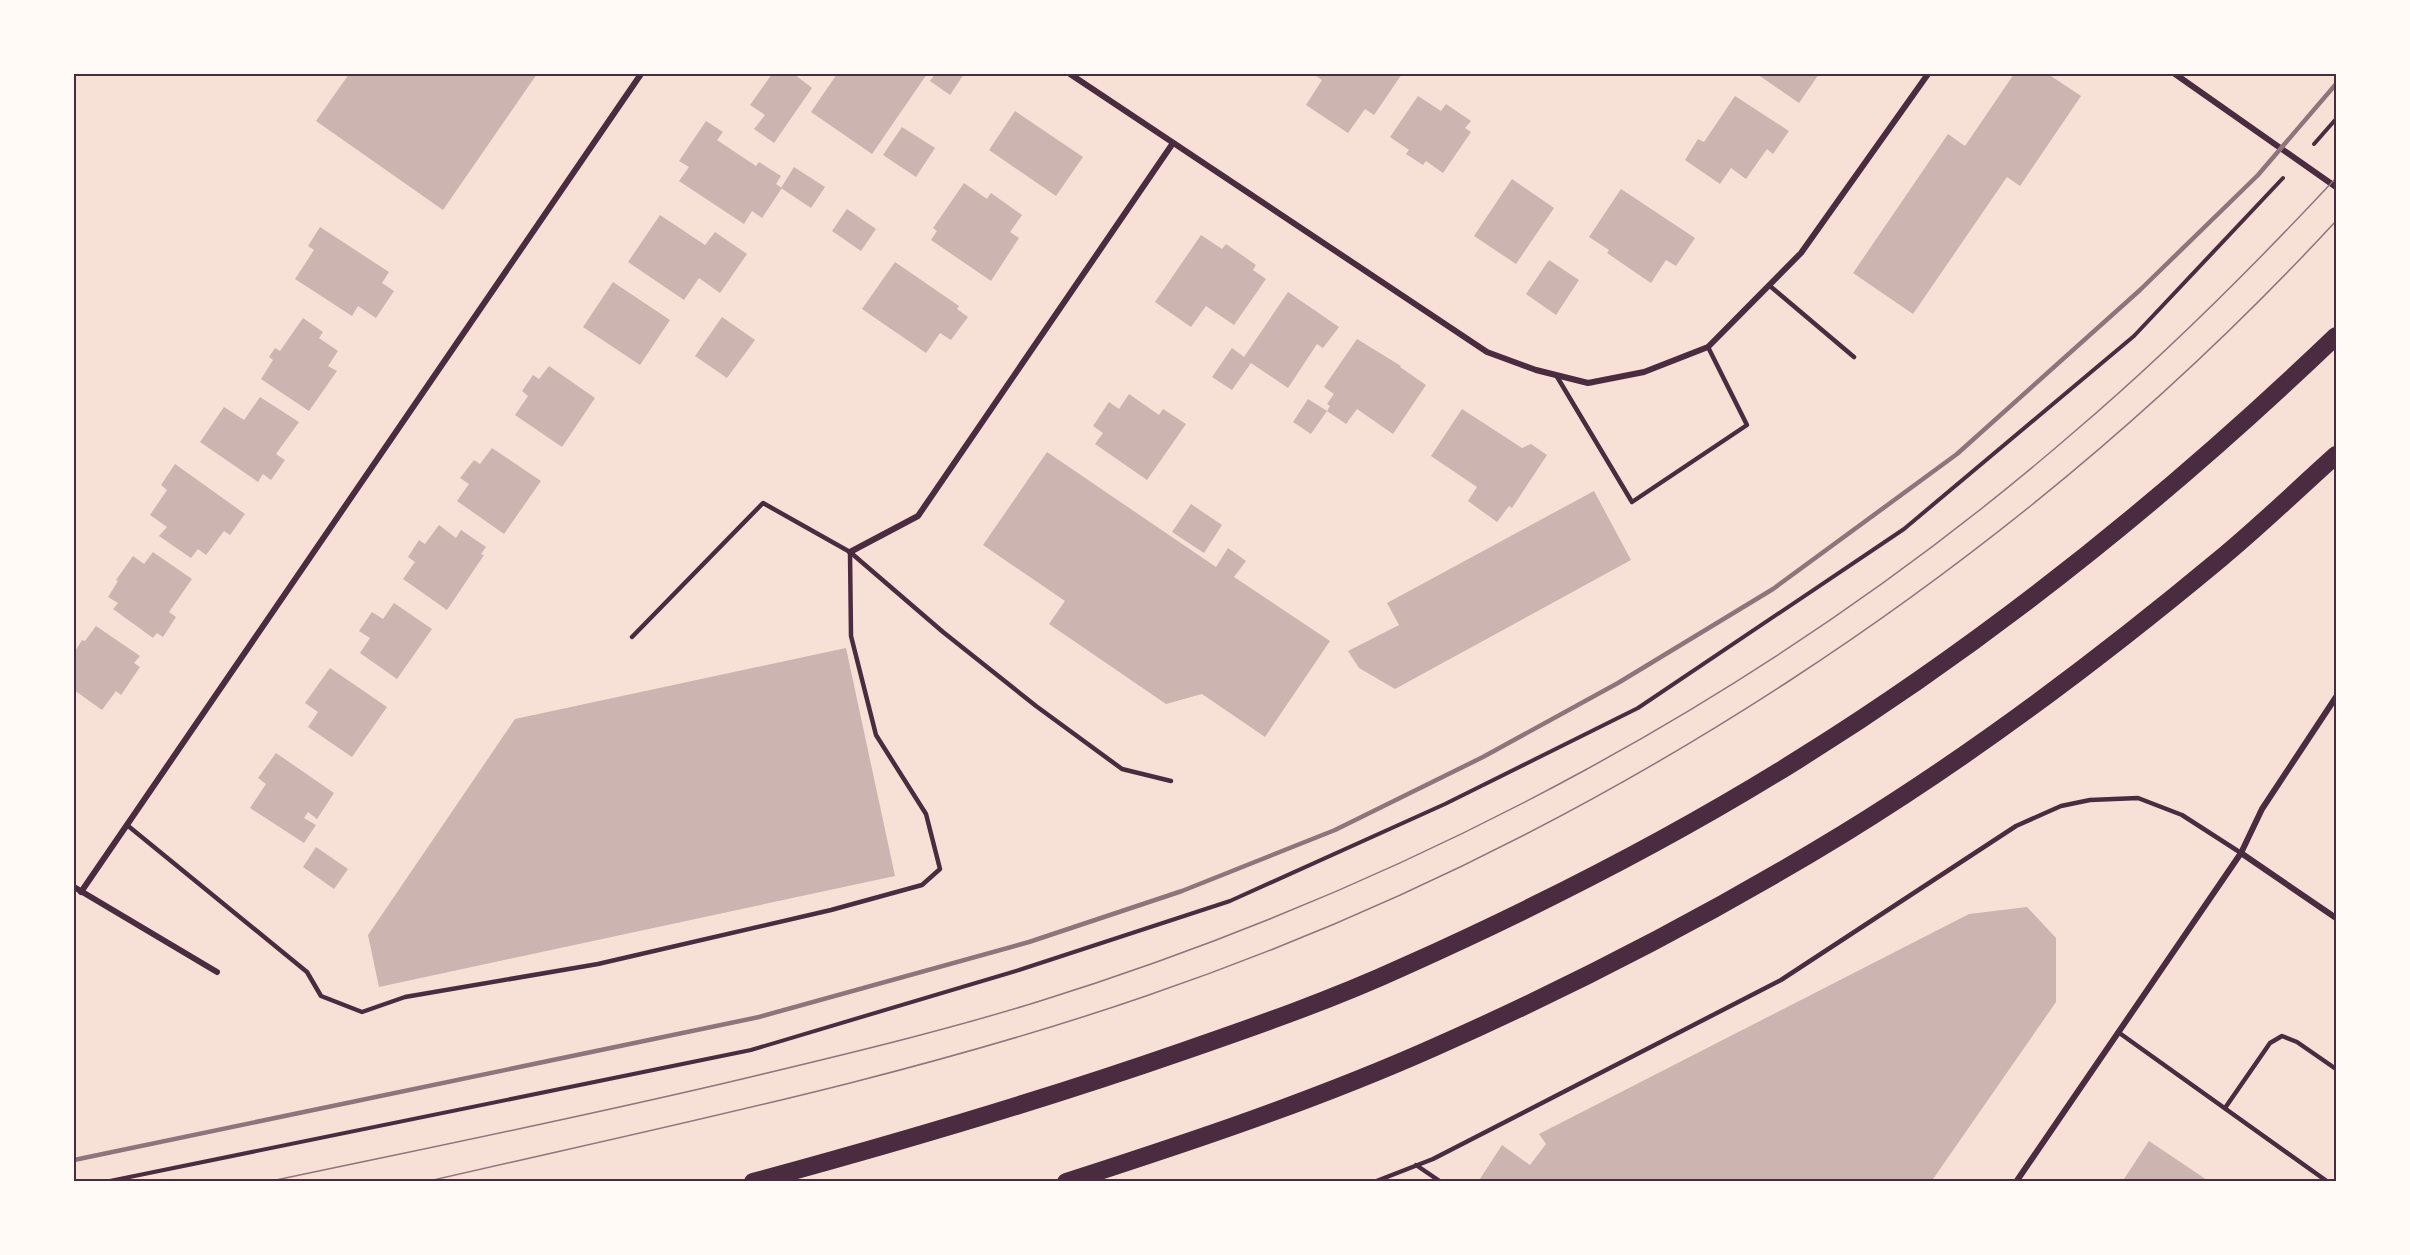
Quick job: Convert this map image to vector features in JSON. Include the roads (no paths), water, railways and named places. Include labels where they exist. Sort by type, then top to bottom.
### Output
[{"type":"highway","points":[[753,1182],[972,1121],[1113,1076],[1256,1026],[1399,969],[1534,906],[1671,834],[1799,760],[1924,676],[2049,585],[2167,491],[2337,336]]},
{"type":"highway","points":[[1066,1182],[1286,1107],[1433,1048],[1572,983],[1712,910],[1844,833],[2001,727],[2101,654],[2222,557],[2337,455]]},
{"type":"street","points":[[81,892],[641,74]]},
{"type":"street","points":[[1070,74],[1487,351],[1536,370],[1588,383],[1644,372],[1708,347],[1802,253],[1928,74]]},
{"type":"street","points":[[2175,74],[2337,187]]},
{"type":"street","points":[[850,552],[918,516],[1173,143]]},
{"type":"street","points":[[2016,1182],[2241,853],[2262,809],[2337,697]]},
{"type":"street","points":[[2241,853],[2337,918]]},
{"type":"street","points":[[74,887],[217,972]]},
{"type":"lane","points":[[1770,286],[1854,357]]},
{"type":"lane","points":[[1556,375],[1632,502],[1747,425],[1708,347]]},
{"type":"lane","points":[[632,637],[763,503],[850,552],[943,632],[1035,706],[1122,769],[1171,781]]},
{"type":"lane","points":[[127,825],[307,972],[321,996],[362,1011],[405,997],[622,958],[831,910],[922,885],[940,869],[926,814],[876,735],[851,636],[850,552]]},
{"type":"lane","points":[[1374,1182],[1433,1159],[1780,980],[2016,826],[2061,806],[2090,800],[2138,798],[2182,815],[2241,853]]},
{"type":"lane","points":[[2118,1032],[2328,1182]]},
{"type":"lane","points":[[2225,1108],[2270,1043],[2282,1036],[2297,1042],[2337,1069]]},
{"type":"lane","points":[[1416,1165],[1441,1182]]},
{"type":"tram line","points":[[267,1182],[701,1089],[866,1049],[1003,1012],[1178,954],[1316,900],[1452,838],[1585,770],[1714,695],[1839,614],[1959,526],[2074,432],[2142,372],[2241,277],[2336,178]]},
{"type":"tram line","points":[[425,1182],[698,1120],[878,1076],[1057,1025],[1146,996],[1313,933],[1476,859],[1635,775],[1789,681],[1937,578],[2078,467],[2211,348],[2336,221]]},
{"type":"railway","points":[[74,1160],[759,1017],[1029,942],[1182,891],[1335,830],[1483,757],[1618,683],[1773,589],[1957,454],[2140,290],[2258,175],[2336,84]]}]
